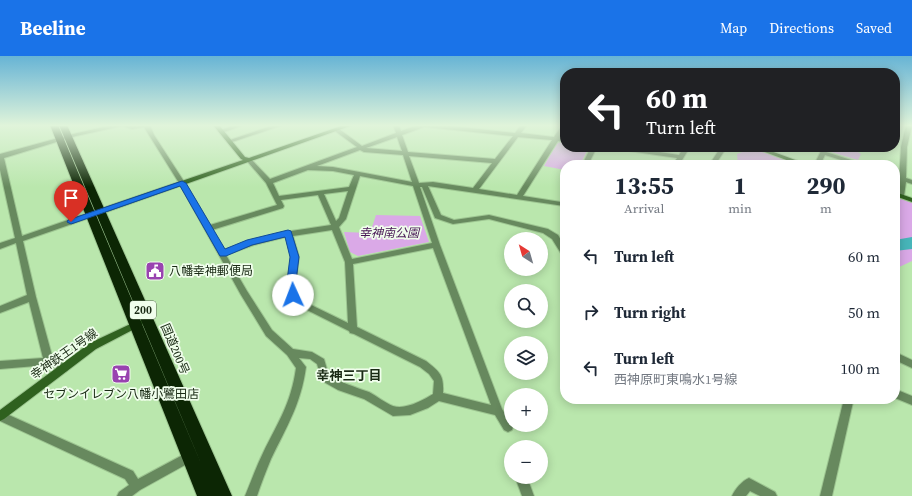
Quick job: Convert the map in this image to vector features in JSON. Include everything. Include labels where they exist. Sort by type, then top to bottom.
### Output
[{"type":"highway","name":"国道200号","points":[[68,146],[141,322],[189,457],[206,496]]},
{"type":"highway","name":"国道200号","points":[[141,322],[203,448],[223,496]]},
{"type":"street","points":[[30,146],[0,156],[32,297],[49,361]]},
{"type":"street","points":[[158,146],[209,228],[244,293],[269,333],[290,352],[301,367],[300,385],[290,415],[267,456],[250,496]]},
{"type":"street","points":[[209,228],[281,206],[268,182],[248,160],[243,158],[233,146]]},
{"type":"street","points":[[0,246],[291,146]]},
{"type":"street","points":[[357,146],[364,150],[496,161]]},
{"type":"street","points":[[268,182],[367,146]]},
{"type":"street","points":[[404,146],[436,245],[498,411],[504,421]]},
{"type":"street","points":[[475,190],[509,146]]},
{"type":"street","points":[[519,197],[552,146]]},
{"type":"street","points":[[900,146],[904,147],[903,178],[900,188]]},
{"type":"street","points":[[648,152],[681,157]]},
{"type":"street","points":[[679,160],[684,152]]},
{"type":"street","points":[[768,152],[792,160]]},
{"type":"street","points":[[830,152],[851,160]]},
{"type":"street","points":[[308,168],[319,168],[417,185],[425,186],[433,184],[560,204]]},
{"type":"street","points":[[223,253],[250,242],[288,233],[335,228],[342,219],[357,174]]},
{"type":"street","points":[[900,176],[912,182]]},
{"type":"street","points":[[425,186],[438,216],[453,222],[489,217],[545,231],[555,237],[560,245]]},
{"type":"street","points":[[278,198],[351,189]]},
{"type":"street","points":[[320,192],[349,262],[353,331]]},
{"type":"street","points":[[900,196],[912,200]]},
{"type":"street","points":[[288,233],[295,257],[292,281],[293,295],[304,305],[353,331],[423,364],[432,371],[439,380],[438,396]]},
{"type":"street","points":[[349,262],[436,245]]},
{"type":"street","points":[[0,310],[32,297]]},
{"type":"street","name":"幸神鉄王1号線","points":[[0,416],[93,346],[141,322]]},
{"type":"street","points":[[290,352],[312,356],[321,362],[325,378],[341,387],[367,396],[393,411],[410,410],[424,405],[438,396],[498,411]]},
{"type":"street","points":[[900,358],[912,364]]},
{"type":"street","points":[[0,365],[49,361],[64,368]]},
{"type":"street","points":[[900,395],[912,401]]},
{"type":"street","points":[[826,496],[848,404]]},
{"type":"street","points":[[0,416],[129,475],[136,486]]},
{"type":"street","points":[[123,496],[136,486],[203,448]]},
{"type":"street","points":[[524,484],[528,496]]},
{"type":"street","points":[[738,496],[749,484],[771,496]]},
{"type":"green space","points":[[556,146],[560,146],[560,152],[586,152],[582,160],[560,160],[560,169],[544,166]]},
{"type":"green space","points":[[742,152],[764,152],[785,160],[738,160],[737,154]]},
{"type":"green space","points":[[831,152],[858,152],[861,154],[858,160]]},
{"type":"green space","points":[[900,198],[912,202],[912,261],[900,267]]},
{"type":"green space","name":"幸神南公園","points":[[376,215],[420,216],[429,242],[358,256],[350,252],[344,232],[370,233]]},
{"type":"water","points":[[912,237],[912,249],[900,250],[900,239]]},
{"type":"place","name":"八幡幸神郵便局","points":[[155,271]]},
{"type":"place","name":"セブンイレブン八幡小鷺田店","points":[[121,374]]},
{"type":"district","name":"幸神三丁目","points":[[349,375]]},
{"type":"route","points":[[71,222],[182,183],[223,253],[250,242],[288,233],[295,257],[292,281],[293,295]]}]
